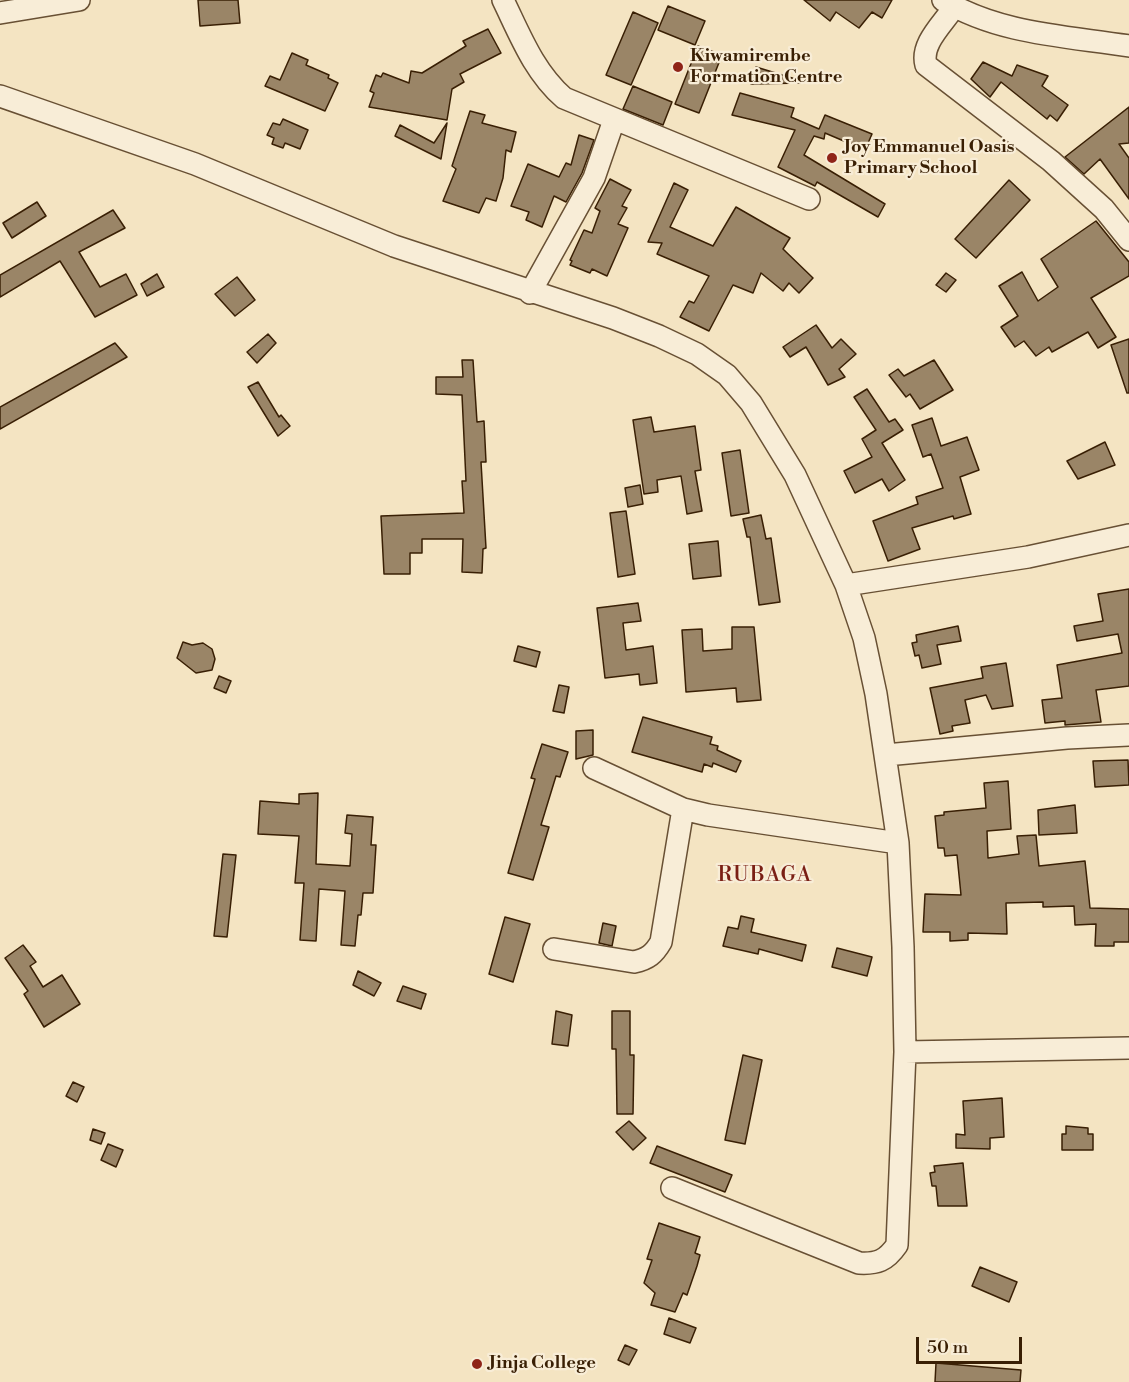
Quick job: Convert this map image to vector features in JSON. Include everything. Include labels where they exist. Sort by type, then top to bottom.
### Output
[{"type":"street","points":[[0,13],[79,0]]},
{"type":"street","points":[[503,0],[536,66],[549,85],[564,98],[809,199]]},
{"type":"street","points":[[1129,46],[1019,30],[987,21],[949,4],[924,56],[926,65],[1051,161],[1104,209],[1129,240]]},
{"type":"street","points":[[1087,39],[1129,33]]},
{"type":"street","points":[[0,96],[195,164],[394,246],[530,293],[613,318],[659,336],[697,354],[727,375],[751,403],[795,475],[846,585],[864,639],[886,755],[898,843],[905,1052],[897,1245],[889,1257],[876,1263],[858,1263],[672,1188]]},
{"type":"street","points":[[530,293],[594,177],[614,120]]},
{"type":"street","points":[[846,585],[1028,557],[1129,535]]},
{"type":"street","points":[[886,755],[1067,738],[1129,735]]},
{"type":"street","points":[[594,768],[683,808],[708,815],[898,843]]},
{"type":"street","points":[[554,949],[634,962],[646,959],[655,951],[661,942],[683,808]]},
{"type":"street","points":[[905,1052],[1129,1048]]},
{"type":"building","points":[[198,0],[238,0],[240,23],[200,26]]},
{"type":"building","points":[[804,0],[892,0],[882,18],[872,12],[859,28],[836,12],[830,21]]},
{"type":"building","points":[[668,6],[705,21],[695,45],[658,30]]},
{"type":"building","points":[[633,12],[658,23],[631,85],[606,75]]},
{"type":"building","points":[[488,29],[501,53],[460,74],[464,82],[452,89],[447,120],[369,107],[374,93],[370,91],[376,75],[381,77],[383,73],[409,83],[411,71],[422,73],[466,46],[463,41]]},
{"type":"building","points":[[698,46],[722,55],[699,113],[675,104]]},
{"type":"building","points":[[292,53],[308,60],[306,65],[329,75],[328,78],[338,83],[325,111],[265,86],[270,76],[280,80]]},
{"type":"building","points":[[983,62],[1012,76],[1017,65],[1048,76],[1042,86],[1068,105],[1057,121],[1050,115],[1047,119],[1001,82],[990,97],[971,79]]},
{"type":"building","points":[[756,67],[802,81],[802,83],[751,84]]},
{"type":"building","points":[[633,86],[672,102],[663,125],[623,109]]},
{"type":"building","points":[[740,93],[794,108],[791,117],[819,129],[825,115],[872,134],[865,150],[825,133],[824,139],[814,136],[804,155],[885,204],[878,217],[817,182],[815,186],[778,167],[795,130],[732,115]]},
{"type":"building","points":[[1129,107],[1129,143],[1119,144],[1129,158],[1129,199],[1100,159],[1084,174],[1065,157]]},
{"type":"building","points":[[470,111],[485,115],[482,123],[516,132],[511,152],[506,150],[503,178],[496,201],[486,198],[479,213],[443,201],[456,169],[452,166]]},
{"type":"building","points":[[283,119],[308,130],[300,149],[285,143],[283,148],[272,144],[274,138],[267,135],[273,123],[280,125]]},
{"type":"building","points":[[447,123],[441,159],[395,136],[400,125],[434,143]]},
{"type":"building","points":[[579,135],[594,140],[582,173],[566,202],[554,196],[542,227],[526,220],[529,212],[511,206],[528,164],[559,177],[566,163],[571,165]]},
{"type":"building","points":[[610,179],[631,190],[622,206],[627,208],[618,224],[628,228],[607,276],[592,269],[590,273],[570,265],[572,261],[570,260],[584,230],[592,233],[600,211],[595,208]]},
{"type":"building","points":[[1009,180],[1030,200],[976,258],[955,239]]},
{"type":"building","points":[[674,183],[688,190],[670,227],[713,246],[736,207],[790,238],[783,249],[813,278],[799,293],[789,283],[783,291],[761,273],[753,293],[733,285],[709,331],[680,317],[689,301],[694,303],[709,276],[657,254],[662,243],[648,242]]},
{"type":"building","points":[[37,202],[46,216],[12,238],[3,223]]},
{"type":"building","points":[[113,210],[125,228],[79,252],[100,287],[126,274],[137,295],[95,317],[60,261],[0,297],[0,275]]},
{"type":"building","points":[[1096,221],[1129,262],[1129,276],[1091,298],[1116,337],[1098,348],[1088,332],[1052,352],[1049,347],[1036,356],[1024,341],[1015,347],[1001,327],[1018,316],[999,286],[1022,272],[1038,301],[1058,287],[1041,259]]},
{"type":"building","points":[[946,273],[956,280],[946,292],[936,285]]},
{"type":"building","points":[[157,274],[164,287],[147,296],[141,284]]},
{"type":"building","points":[[237,277],[255,300],[235,316],[215,294]]},
{"type":"building","points":[[816,325],[832,348],[841,339],[856,354],[839,369],[845,377],[828,385],[806,347],[790,357],[783,347]]},
{"type":"building","points":[[268,334],[276,343],[257,363],[247,352]]},
{"type":"building","points":[[1129,339],[1129,393],[1127,393],[1111,345]]},
{"type":"building","points":[[115,343],[127,357],[0,429],[0,407]]},
{"type":"building","points":[[462,360],[473,360],[477,422],[484,421],[486,462],[481,462],[486,548],[483,549],[482,573],[462,572],[463,539],[422,539],[422,553],[410,553],[410,574],[384,574],[381,516],[464,513],[462,481],[466,481],[462,395],[436,394],[436,377],[463,377]]},
{"type":"building","points":[[934,360],[953,390],[920,409],[910,394],[906,397],[889,375],[898,369],[904,376]]},
{"type":"building","points":[[258,382],[279,417],[281,415],[290,426],[278,436],[248,387]]},
{"type":"building","points":[[867,389],[889,422],[895,419],[903,430],[882,443],[905,480],[889,491],[882,479],[855,493],[844,471],[872,457],[862,439],[876,430],[854,397]]},
{"type":"building","points":[[651,417],[654,432],[695,426],[701,470],[695,471],[702,511],[687,514],[681,476],[657,480],[658,492],[644,494],[633,420]]},
{"type":"building","points":[[932,418],[941,446],[967,437],[979,470],[960,477],[971,514],[954,519],[953,516],[912,528],[920,549],[888,561],[873,521],[918,504],[916,497],[943,488],[931,454],[923,457],[912,425]]},
{"type":"building","points":[[1105,442],[1115,465],[1078,479],[1067,461]]},
{"type":"building","points":[[740,450],[749,513],[731,516],[722,453]]},
{"type":"building","points":[[640,485],[643,504],[628,507],[625,488]]},
{"type":"building","points":[[626,511],[635,574],[618,577],[610,513]]},
{"type":"building","points":[[761,515],[766,539],[771,538],[780,602],[759,605],[750,537],[747,537],[743,519]]},
{"type":"building","points":[[718,541],[721,576],[693,579],[689,544]]},
{"type":"building","points":[[1129,589],[1129,686],[1096,690],[1101,722],[1065,725],[1065,721],[1045,723],[1042,700],[1062,698],[1057,665],[1122,653],[1118,634],[1077,641],[1074,626],[1103,621],[1098,594]]},
{"type":"building","points":[[638,603],[641,621],[623,623],[626,650],[653,646],[657,683],[640,685],[639,674],[605,678],[597,608]]},
{"type":"building","points":[[958,626],[961,641],[937,645],[941,664],[922,668],[919,655],[915,656],[912,643],[917,642],[916,635]]},
{"type":"building","points":[[732,627],[754,627],[761,700],[737,702],[736,688],[686,692],[682,630],[702,629],[703,651],[732,649]]},
{"type":"building","points":[[183,642],[192,645],[203,643],[212,649],[215,659],[212,670],[196,673],[177,658]]},
{"type":"building","points":[[518,646],[540,652],[536,667],[514,661]]},
{"type":"building","points":[[1006,663],[1013,706],[992,709],[986,695],[965,700],[970,723],[952,726],[953,731],[940,734],[930,688],[983,678],[981,667]]},
{"type":"building","points":[[219,676],[231,681],[226,693],[214,688]]},
{"type":"building","points":[[559,685],[569,687],[564,713],[553,711]]},
{"type":"building","points":[[643,717],[712,737],[710,744],[718,746],[717,750],[741,761],[736,772],[713,763],[712,767],[704,764],[702,772],[632,752]]},
{"type":"building","points":[[593,730],[593,755],[576,759],[576,731]]},
{"type":"building","points":[[542,744],[568,752],[560,777],[556,776],[541,825],[549,827],[533,880],[508,873],[535,779],[531,778]]},
{"type":"building","points":[[1128,760],[1129,785],[1095,787],[1093,761]]},
{"type":"building","points":[[1008,781],[1011,829],[987,831],[988,858],[1019,854],[1017,836],[1036,835],[1039,866],[1085,861],[1090,908],[1129,909],[1129,942],[1114,942],[1114,946],[1095,946],[1096,924],[1075,925],[1074,906],[1043,907],[1043,902],[1006,903],[1007,934],[968,933],[968,940],[950,941],[950,932],[923,932],[925,894],[961,895],[957,855],[945,856],[944,848],[938,848],[935,816],[944,815],[944,812],[986,808],[984,783]]},
{"type":"building","points":[[318,793],[316,864],[350,866],[352,834],[345,833],[347,815],[373,817],[371,845],[376,845],[373,893],[363,893],[355,946],[341,945],[345,891],[319,889],[316,941],[300,940],[304,883],[295,883],[299,836],[258,834],[260,801],[299,804],[299,794]]},
{"type":"building","points":[[1075,805],[1077,833],[1039,835],[1038,810]]},
{"type":"building","points":[[223,854],[236,855],[227,937],[214,936]]},
{"type":"building","points":[[741,916],[754,919],[751,932],[806,945],[802,961],[759,949],[758,954],[723,946],[728,927],[738,929]]},
{"type":"building","points":[[505,917],[530,924],[513,982],[489,974]]},
{"type":"building","points":[[603,923],[616,926],[612,946],[599,943]]},
{"type":"building","points":[[23,945],[36,962],[30,966],[43,987],[62,975],[80,1004],[44,1027],[24,994],[28,991],[5,958]]},
{"type":"building","points":[[837,948],[872,957],[867,976],[832,967]]},
{"type":"building","points":[[358,971],[381,983],[374,996],[353,985]]},
{"type":"building","points":[[403,986],[426,994],[421,1009],[397,1001]]},
{"type":"building","points":[[556,1011],[572,1015],[568,1046],[552,1044]]},
{"type":"building","points":[[612,1011],[630,1011],[630,1055],[634,1055],[633,1114],[617,1114],[616,1049],[612,1049]]},
{"type":"building","points":[[743,1055],[762,1060],[745,1144],[725,1140]]},
{"type":"building","points":[[73,1082],[84,1087],[77,1102],[66,1096]]},
{"type":"building","points":[[1002,1098],[1004,1137],[990,1138],[990,1149],[956,1148],[956,1134],[965,1135],[963,1101]]},
{"type":"building","points":[[629,1121],[646,1138],[633,1150],[616,1132]]},
{"type":"building","points":[[1066,1126],[1088,1128],[1088,1134],[1093,1134],[1093,1150],[1062,1150],[1062,1134],[1066,1134]]},
{"type":"building","points":[[93,1129],[105,1133],[101,1144],[90,1140]]},
{"type":"building","points":[[108,1144],[123,1150],[116,1167],[101,1160]]},
{"type":"building","points":[[657,1146],[732,1175],[725,1192],[650,1163]]},
{"type":"building","points":[[963,1163],[967,1206],[938,1206],[936,1186],[932,1186],[930,1173],[935,1172],[934,1166]]},
{"type":"building","points":[[659,1223],[700,1237],[695,1253],[700,1255],[697,1266],[687,1295],[683,1293],[675,1312],[651,1305],[655,1293],[644,1283],[652,1260],[647,1259]]},
{"type":"building","points":[[980,1267],[1017,1282],[1009,1302],[972,1286]]},
{"type":"building","points":[[669,1318],[696,1328],[690,1343],[664,1334]]},
{"type":"building","points":[[625,1345],[637,1350],[629,1365],[618,1360]]},
{"type":"building","points":[[936,1363],[1021,1370],[1020,1382],[935,1382]]},
{"type":"place","name":"Kiwamirembe Formation Centre","points":[[678,67]]},
{"type":"place","name":"Joy Emmanuel Oasis Primary School","points":[[832,158]]},
{"type":"place","name":"Jinja College","points":[[477,1364]]},
{"type":"district","name":"RUBAGA","points":[[765,876]]}]
